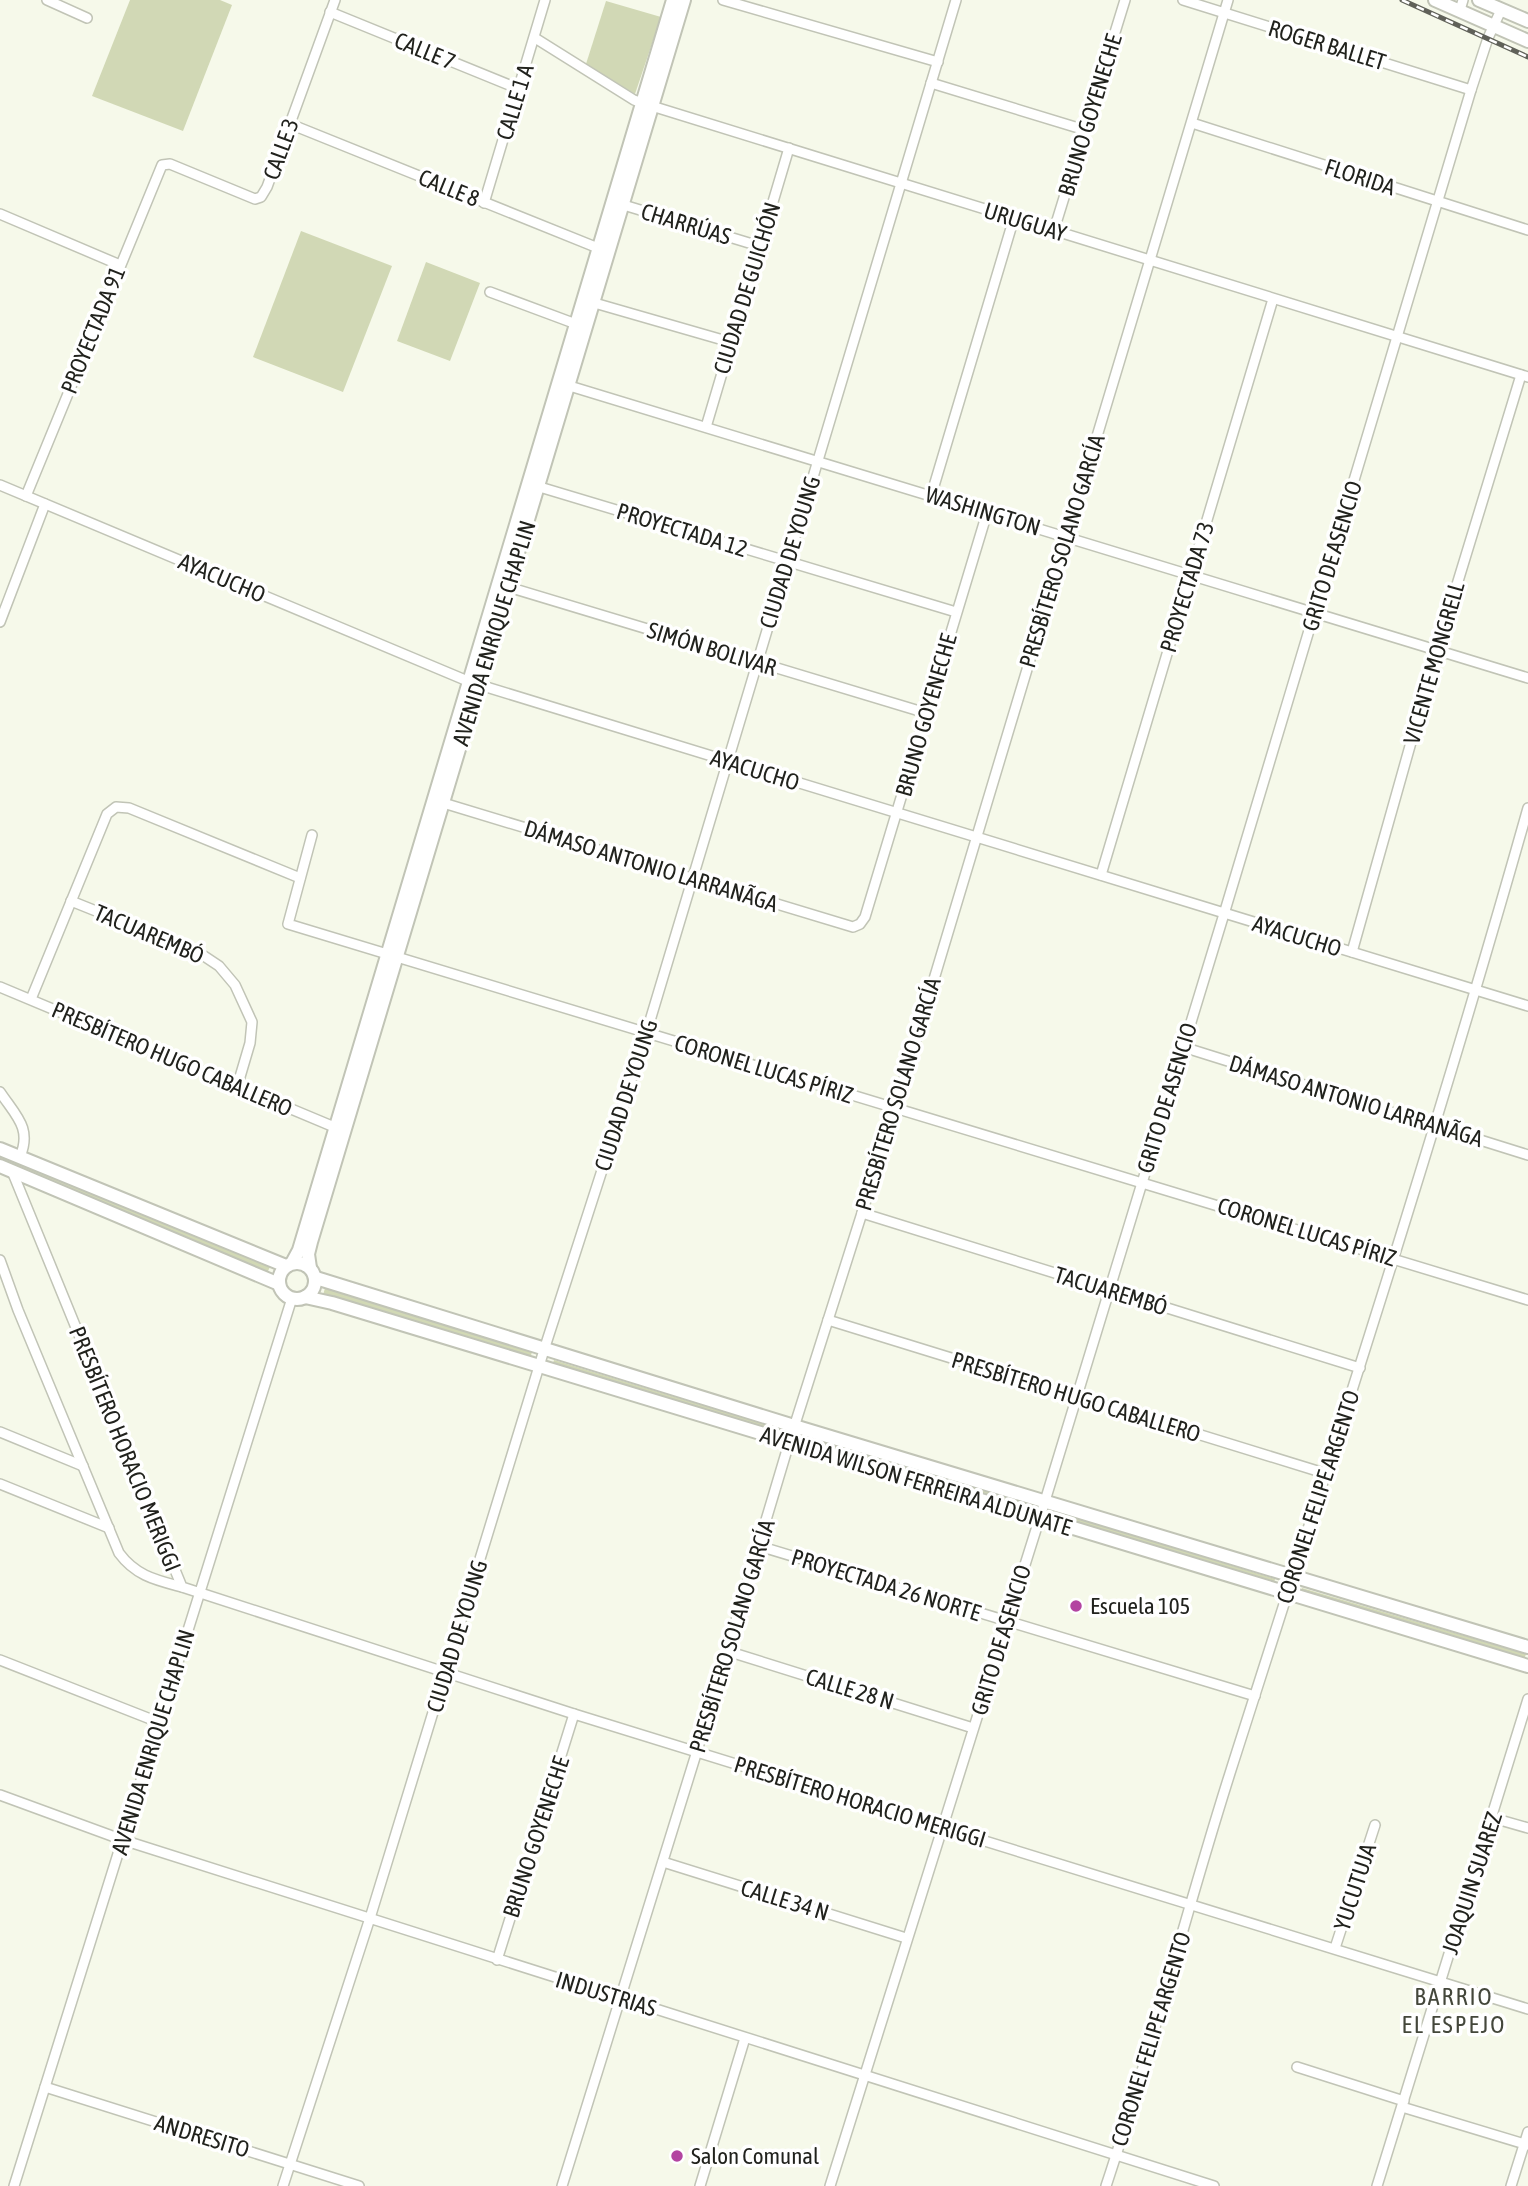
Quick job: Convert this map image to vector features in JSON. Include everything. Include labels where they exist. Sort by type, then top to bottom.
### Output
[{"type":"street","points":[[47,0],[87,18]]},
{"type":"street","name":"CALLE 3","points":[[162,165],[170,164],[254,199],[261,197],[267,187],[335,0]]},
{"type":"street","name":"CALLE 1 A","points":[[484,203],[545,0]]},
{"type":"street","name":"AVENIDA ENRIQUE CHAPLIN","points":[[647,104],[673,0]]},
{"type":"street","name":"AVENIDA ENRIQUE CHAPLIN","points":[[289,1265],[299,1250],[339,1129],[475,684],[647,104],[684,0]]},
{"type":"street","points":[[723,0],[938,62]]},
{"type":"street","name":"CIUDAD DE YOUNG","points":[[283,2186],[370,1918],[544,1350],[646,1034],[956,0]]},
{"type":"street","name":"BRUNO GOYENECHE","points":[[1054,230],[1125,0]]},
{"type":"street","name":"ROGER BALLET","points":[[1183,0],[1471,90]]},
{"type":"street","name":"PRESBÍTERO SOLANO GARCÍA","points":[[562,2186],[697,1751],[794,1426],[895,1109],[1228,0]]},
{"type":"street","points":[[1435,0],[1462,5],[1493,25],[1528,41]]},
{"type":"street","points":[[1479,0],[1528,21]]},
{"type":"street","name":"GRITO DE ASENCIO","points":[[830,2186],[1040,1518],[1471,90],[1501,9]]},
{"type":"street","name":"CALLE 7","points":[[330,12],[519,89]]},
{"type":"street","name":"URUGUAY","points":[[535,38],[647,104],[1525,376]]},
{"type":"street","points":[[931,83],[1085,130]]},
{"type":"street","name":"FLORIDA","points":[[1192,123],[1528,230]]},
{"type":"street","name":"CALLE 8","points":[[290,124],[603,250]]},
{"type":"street","name":"CIUDAD DE GUICHÓN","points":[[706,427],[789,148]]},
{"type":"street","name":"PROYECTADA 91","points":[[26,496],[162,165]]},
{"type":"street","name":"CHARRÚAS","points":[[617,203],[759,246]]},
{"type":"street","points":[[0,214],[120,265]]},
{"type":"street","points":[[931,496],[1014,218]]},
{"type":"street","points":[[490,292],[576,324]]},
{"type":"street","name":"PROYECTADA 73","points":[[1101,875],[1273,299]]},
{"type":"street","points":[[589,301],[730,342]]},
{"type":"street","name":"AVENIDA ENRIQUE CHAPLIN","points":[[563,384],[576,324],[589,301]]},
{"type":"street","name":"VICENTE MONGRELL","points":[[1352,952],[1437,650],[1525,376]]},
{"type":"street","name":"WASHINGTON","points":[[563,384],[1528,678]]},
{"type":"street","name":"AYACUCHO","points":[[0,485],[475,684],[1528,1006]]},
{"type":"street","name":"PROYECTADA 12","points":[[533,485],[956,612]]},
{"type":"street","points":[[0,622],[45,504]]},
{"type":"street","name":"BRUNO GOYENECHE","points":[[865,917],[987,513]]},
{"type":"street","name":"SIMÓN BOLIVAR","points":[[503,586],[926,713]]},
{"type":"street","name":"DÁMASO ANTONIO LARRANÃGA","points":[[439,802],[853,927],[860,924],[865,917]]},
{"type":"street","points":[[31,999],[107,814],[116,807],[129,808],[300,878]]},
{"type":"street","name":"CORONEL FELIPE ARGENTO","points":[[1106,2186],[1255,1696],[1324,1473],[1360,1368],[1476,990],[1528,808]]},
{"type":"street","name":"CORONEL LUCAS PÍRIZ","points":[[312,835],[288,924],[1528,1300]]},
{"type":"street","name":"TACUAREMBÓ","points":[[71,901],[198,952],[219,966],[234,985],[252,1022],[252,1033],[237,1087]]},
{"type":"street","name":"PRESBÍTERO HUGO CABALLERO","points":[[0,986],[339,1129]]},
{"type":"street","name":"DÁMASO ANTONIO LARRANÃGA","points":[[1183,1047],[1528,1155]]},
{"type":"street","points":[[0,1092],[25,1132],[25,1144],[20,1157]]},
{"type":"street","name":"AVENIDA ENRIQUE CHAPLIN","points":[[313,1273],[308,1254],[339,1129]]},
{"type":"street","points":[[0,1149],[289,1265],[302,1263],[313,1273],[314,1289],[298,1298],[284,1293],[279,1284],[280,1274],[289,1265]]},
{"type":"street","points":[[6,1168],[279,1284]]},
{"type":"street","name":"PRESBÍTERO HORACIO MERIGGI","points":[[6,1168],[182,1587],[575,1714],[1528,2008]]},
{"type":"street","name":"TACUAREMBÓ","points":[[862,1213],[1360,1368]]},
{"type":"street","points":[[0,1260],[18,1310],[119,1553],[128,1565],[145,1577],[182,1587]]},
{"type":"street","name":"AVENIDA WILSON FERREIRA ALDUNATE","points":[[313,1273],[544,1350],[1528,1647]]},
{"type":"street","name":"AVENIDA ENRIQUE CHAPLIN","points":[[14,2186],[158,1722],[298,1298]]},
{"type":"street","name":"AVENIDA WILSON FERREIRA ALDUNATE","points":[[298,1298],[332,1303],[1528,1666]]},
{"type":"street","name":"PRESBÍTERO HUGO CABALLERO","points":[[828,1320],[1324,1473]]},
{"type":"street","points":[[0,1432],[83,1466]]},
{"type":"street","points":[[0,1484],[109,1528]]},
{"type":"street","name":"PROYECTADA 26 NORTE","points":[[759,1546],[1255,1696]]},
{"type":"street","name":"CALLE 28 N","points":[[727,1651],[973,1728]]},
{"type":"street","points":[[0,1660],[158,1722]]},
{"type":"street","name":"JOAQUIN SUAREZ","points":[[1377,2186],[1528,1699]]},
{"type":"street","name":"BRUNO GOYENECHE","points":[[497,1960],[575,1714]]},
{"type":"street","name":"INDUSTRIAS","points":[[0,1795],[122,1840],[1214,2186]]},
{"type":"street","points":[[1493,1818],[1528,1828]]},
{"type":"street","name":"YUCUTUJA","points":[[1335,1948],[1375,1825]]},
{"type":"street","name":"CALLE 34 N","points":[[663,1862],[906,1938]]},
{"type":"street","points":[[700,2186],[745,2038]]},
{"type":"street","points":[[1297,2067],[1526,2144]]},
{"type":"street","name":"ANDRESITO","points":[[45,2087],[359,2186]]},
{"type":"street","points":[[1511,2186],[1528,2132]]},
{"type":"green space","points":[[130,0],[220,0],[232,5],[183,131],[92,96]]},
{"type":"green space","points":[[606,1],[661,17],[635,94],[586,64]]},
{"type":"green space","points":[[301,231],[392,266],[343,392],[253,357]]},
{"type":"green space","points":[[426,262],[480,283],[450,361],[397,341]]},
{"type":"green space","points":[[0,1155],[270,1267],[267,1273],[0,1162]]},
{"type":"green space","points":[[325,1288],[532,1352],[530,1359],[323,1295]]},
{"type":"green space","points":[[554,1360],[783,1430],[781,1436],[552,1366]]},
{"type":"green space","points":[[804,1436],[1027,1502],[1025,1509],[802,1442]]},
{"type":"green space","points":[[1054,1511],[1275,1579],[1273,1586],[1052,1517]]},
{"type":"green space","points":[[1302,1588],[1526,1654],[1524,1660],[1300,1594]]},
{"type":"railway","points":[[1402,0],[1528,57]]},
{"type":"place","name":"Escuela 105","points":[[1076,1606]]},
{"type":"place","name":"Salon Comunal","points":[[677,2156]]},
{"type":"district","name":"BARRIO EL ESPEJO","points":[[1454,2010]]}]
